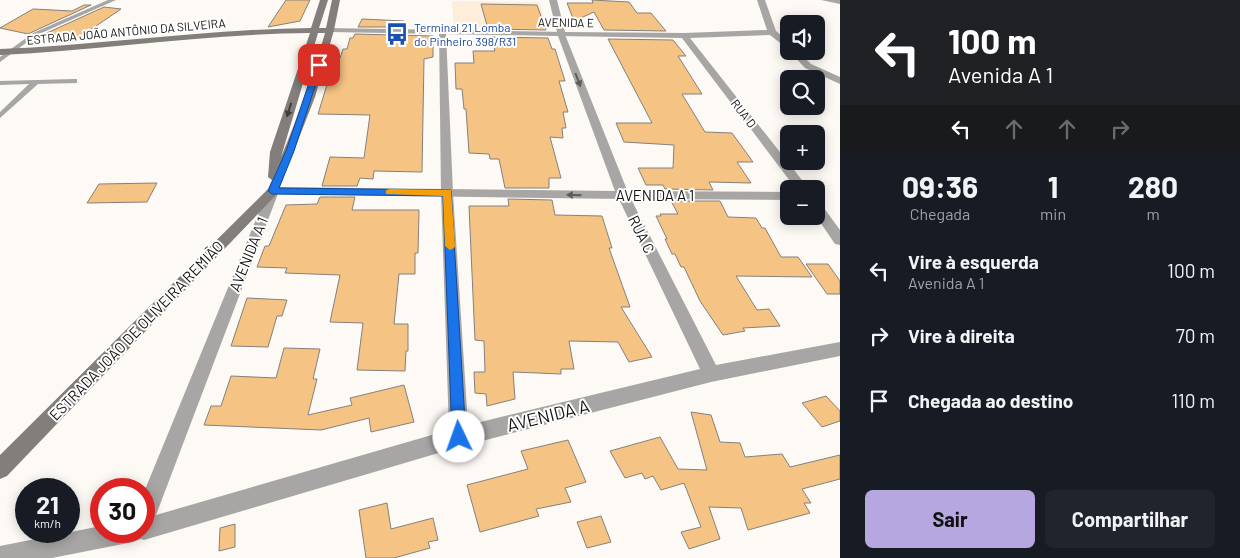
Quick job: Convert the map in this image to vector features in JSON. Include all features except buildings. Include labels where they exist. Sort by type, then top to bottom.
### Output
[{"type":"main road","points":[[272,191],[276,152],[314,30],[320,18],[324,0]]},
{"type":"main road","name":"ESTRADA JOÃO DE OLIVEIRA REMIÃO","points":[[0,469],[272,191],[290,151],[330,30],[336,0]]},
{"type":"main road","name":"ESTRADA JOÃO ANTÔNIO DA SILVEIRA","points":[[254,33],[320,18]]},
{"type":"main road","points":[[320,18],[328,21],[330,30]]},
{"type":"main road","name":"ESTRADA JOÃO ANTÔNIO DA SILVEIRA","points":[[4,52],[48,51],[254,33],[330,30]]},
{"type":"street","name":"RUA C","points":[[553,0],[561,34],[623,196],[711,374]]},
{"type":"street","points":[[761,0],[772,32],[780,39]]},
{"type":"street","points":[[825,0],[840,2]]},
{"type":"street","name":"AVENIDA E","points":[[330,30],[684,36],[772,32]]},
{"type":"street","points":[[442,32],[447,193],[459,437]]},
{"type":"street","name":"RUA D","points":[[684,36],[796,180]]},
{"type":"street","points":[[802,60],[808,66],[840,80]]},
{"type":"street","name":"AVENIDA A 1","points":[[155,490],[272,191],[623,196],[780,196]]},
{"type":"street","points":[[825,219],[840,240]]},
{"type":"street","name":"AVENIDA A","points":[[155,526],[459,437],[711,374],[840,349]]},
{"type":"street","points":[[0,557],[90,539]]},
{"type":"lane","points":[[0,60],[4,52],[35,34],[113,0]]},
{"type":"lane","points":[[0,83],[74,81]]},
{"type":"lane","points":[[0,116],[36,82]]},
{"type":"shaded area","points":[[452,1],[539,2],[548,29],[454,27]]},
{"type":"slow traffic","points":[[390,192],[447,193],[450,246]]},
{"type":"place","name":"Terminal 21 Lomba do Pinheiro 398/R31","points":[[397,34]]},
{"type":"route","points":[[319,65],[290,151],[272,191],[447,193],[459,437]]}]
